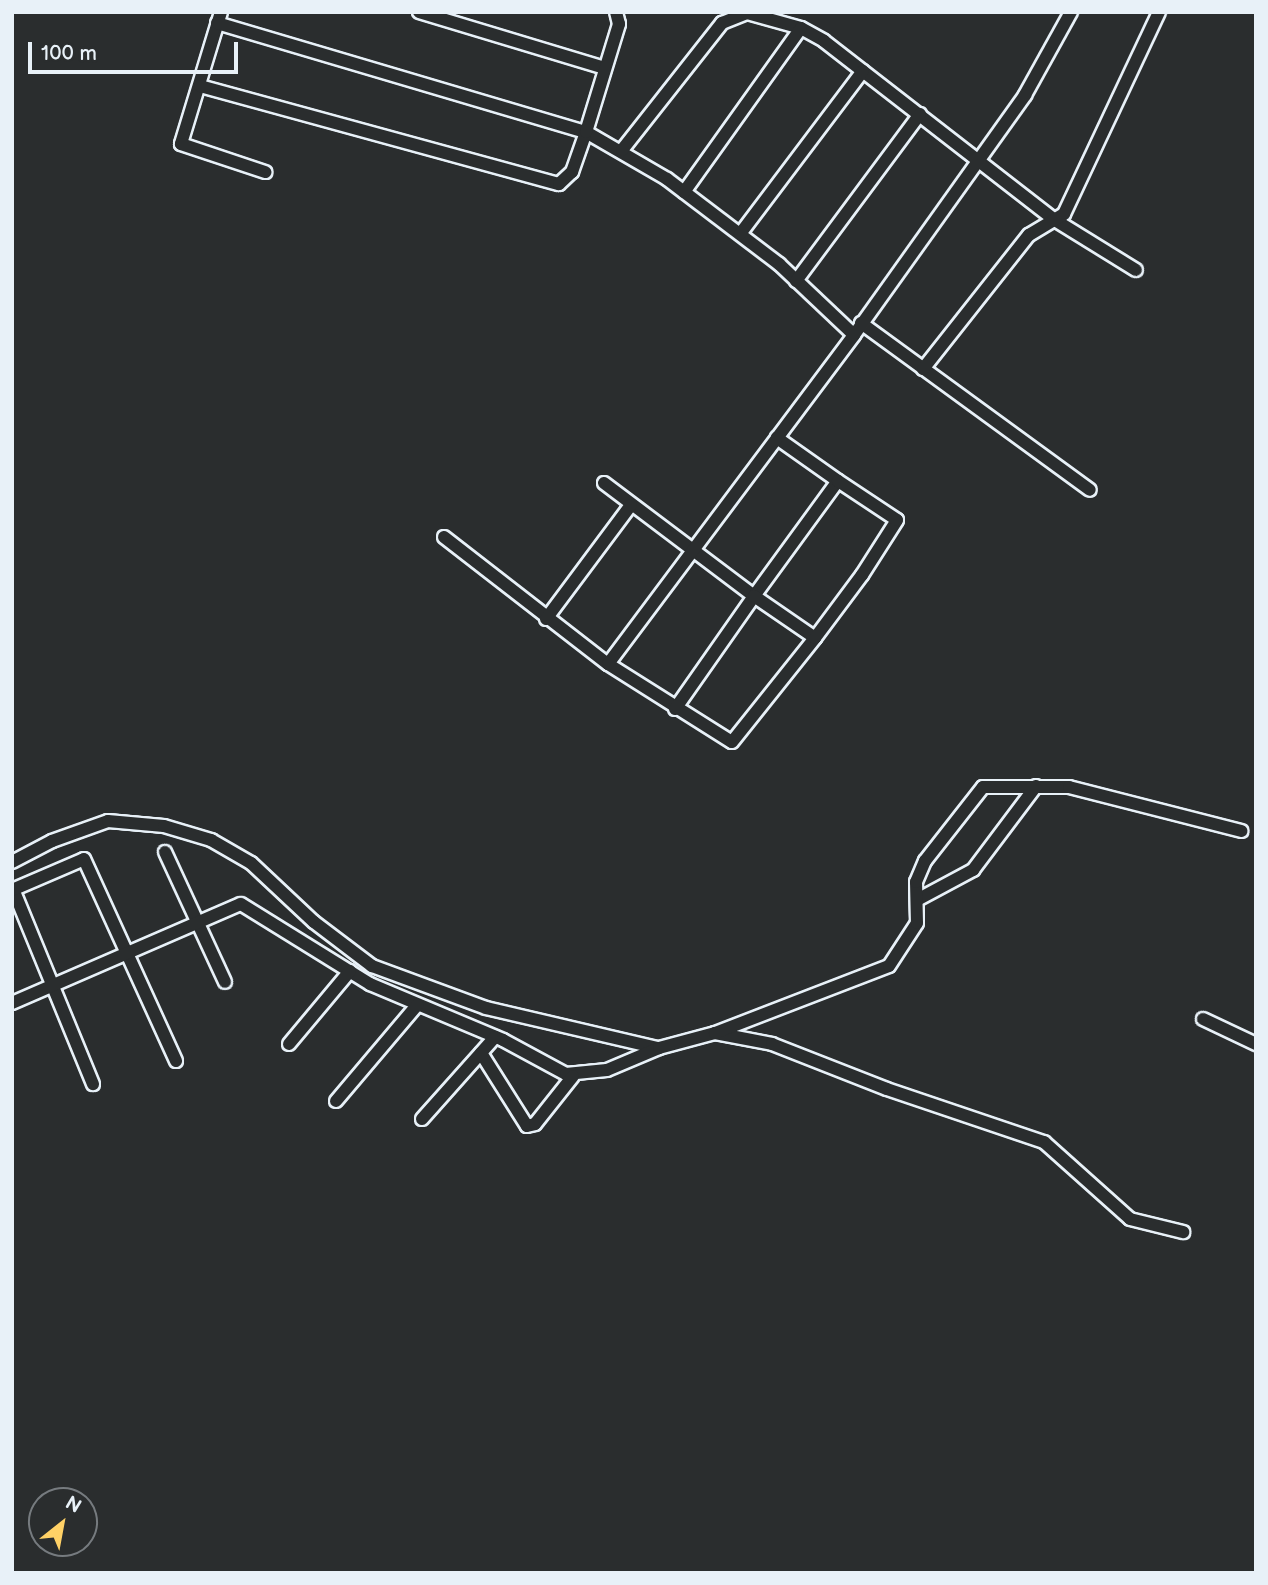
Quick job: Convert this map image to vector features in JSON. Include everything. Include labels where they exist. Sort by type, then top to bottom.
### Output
[{"type":"street","points":[[419,12],[605,68]]},
{"type":"street","points":[[200,86],[559,184],[572,172],[586,132],[618,24],[616,12]]},
{"type":"street","points":[[608,664],[854,335],[1026,95],[1071,12]]},
{"type":"street","points":[[923,369],[1029,235],[1064,214],[1160,12]]},
{"type":"street","points":[[622,149],[722,23],[747,13],[801,28],[980,158],[1055,220],[1136,270]]},
{"type":"street","points":[[265,172],[181,144],[219,18],[586,132],[622,149],[740,234],[854,335]]},
{"type":"street","points":[[684,192],[801,28]]},
{"type":"street","points":[[740,234],[863,71]]},
{"type":"street","points":[[796,281],[920,114]]},
{"type":"street","points":[[861,323],[1090,490]]},
{"type":"street","points":[[443,537],[546,619],[608,664],[675,709],[732,742],[815,638],[897,524],[894,516],[838,481],[778,438]]},
{"type":"street","points":[[675,709],[838,481]]},
{"type":"street","points":[[604,483],[754,596],[815,638]]},
{"type":"street","points":[[546,619],[631,505]]},
{"type":"street","points":[[12,1003],[196,920],[241,904],[350,971],[417,1005],[495,1037],[573,1076],[607,1070],[659,1048],[715,1033],[888,966],[914,930],[916,882],[925,862],[979,790],[992,785],[1069,787],[1241,831]]},
{"type":"street","points":[[917,900],[973,870],[1036,786]]},
{"type":"street","points":[[12,862],[52,841],[108,821],[176,830],[211,840],[251,863],[314,922],[372,966],[459,1001],[659,1048]]},
{"type":"street","points":[[165,852],[225,982]]},
{"type":"street","points":[[93,1084],[13,890],[84,859],[176,1061]]},
{"type":"street","points":[[289,1044],[350,971]]},
{"type":"street","points":[[336,1101],[417,1005]]},
{"type":"street","points":[[1203,1019],[1256,1044]]},
{"type":"street","points":[[715,1033],[783,1047],[887,1089],[1034,1137],[1065,1156],[1129,1219],[1183,1232]]},
{"type":"street","points":[[422,1119],[495,1037]]},
{"type":"street","points":[[481,1053],[527,1126],[535,1124],[573,1076]]}]
